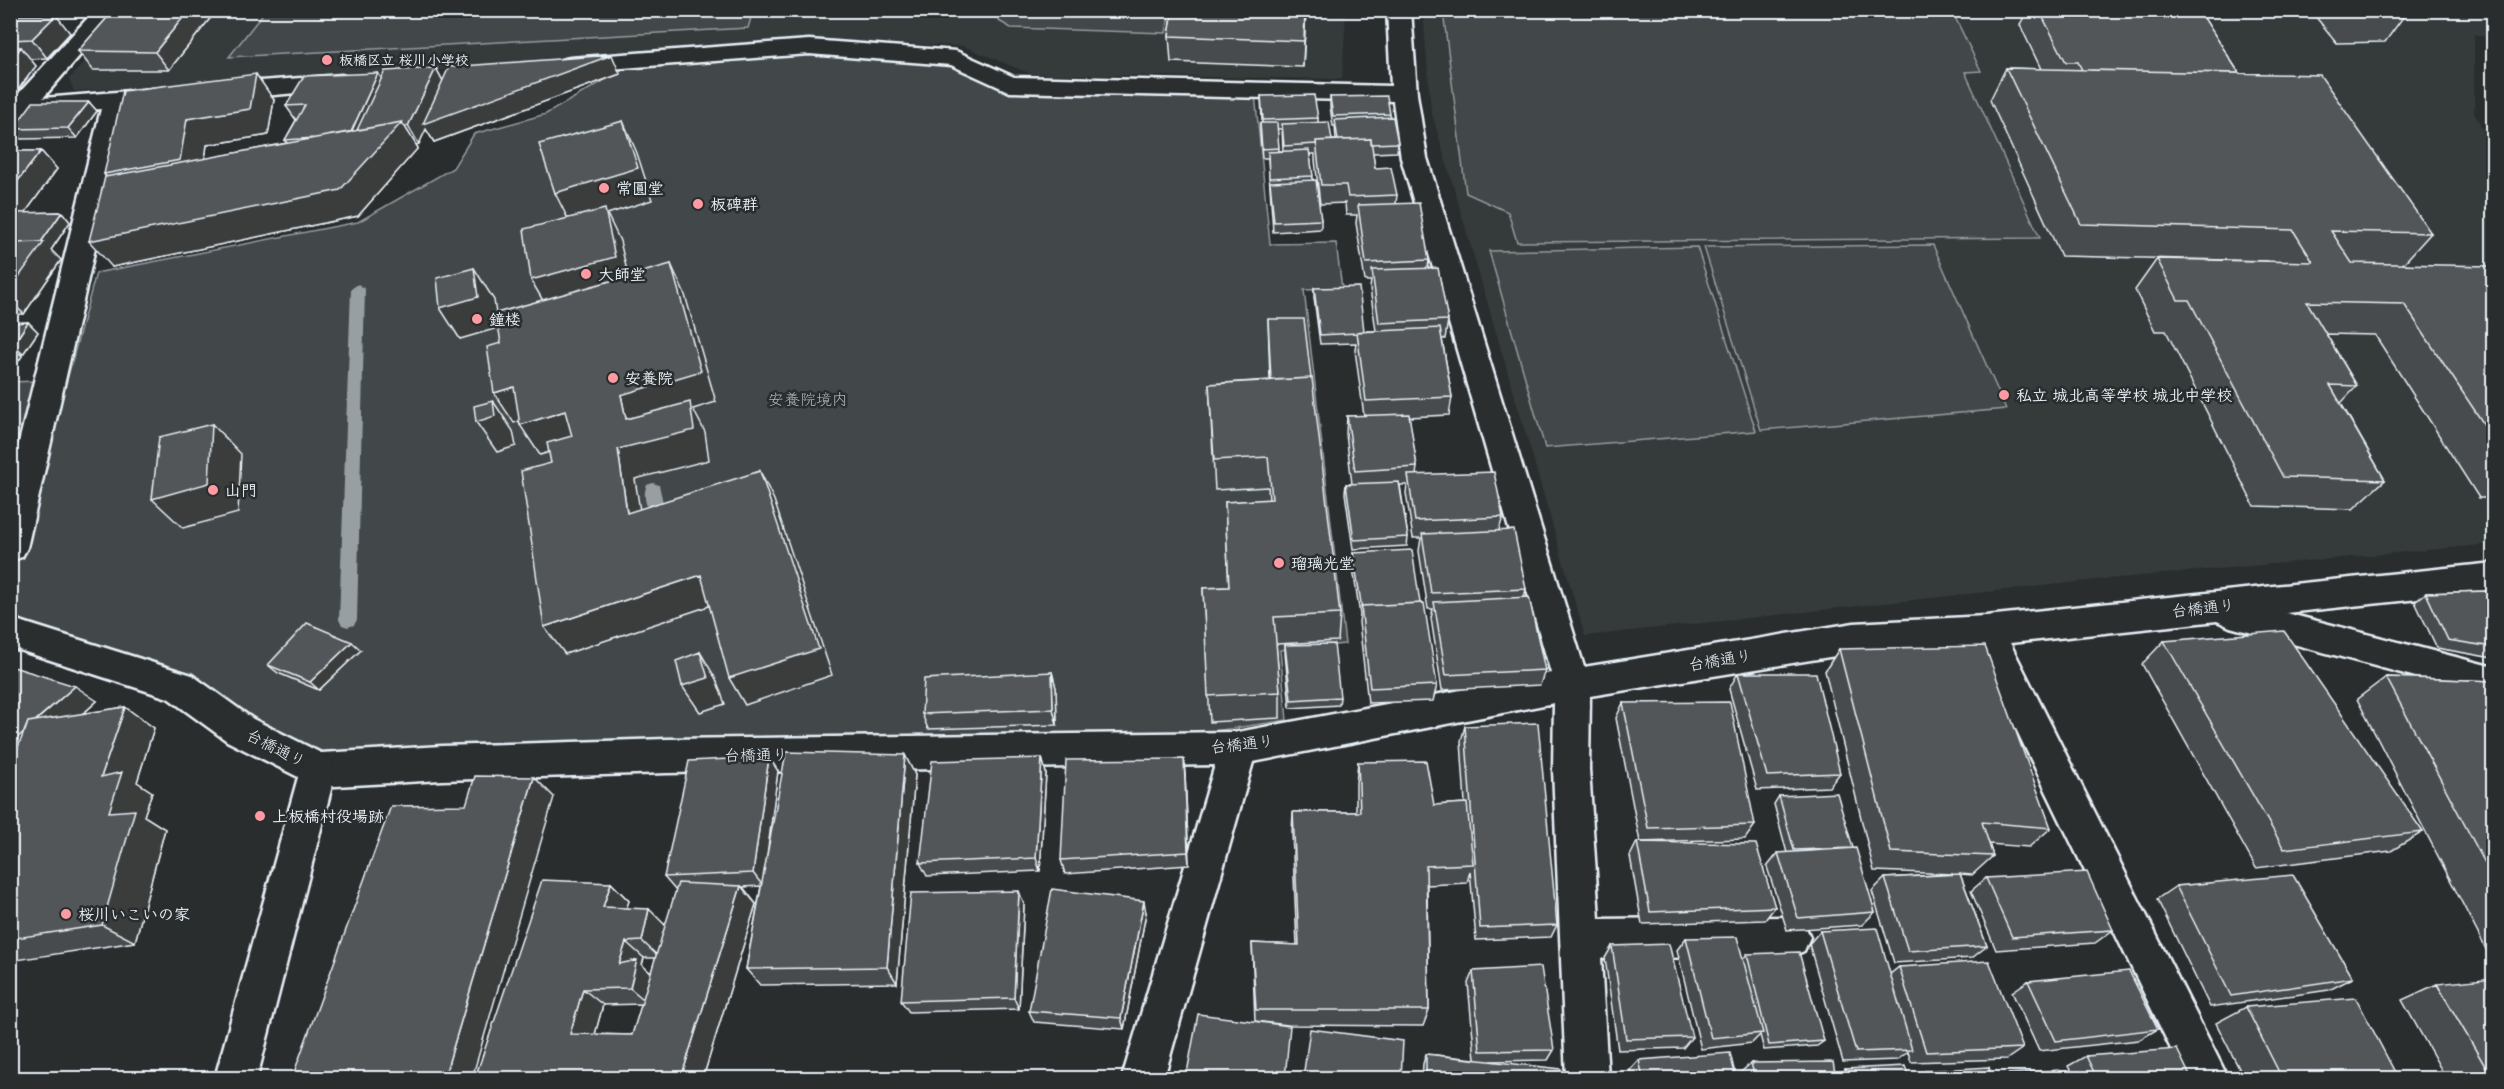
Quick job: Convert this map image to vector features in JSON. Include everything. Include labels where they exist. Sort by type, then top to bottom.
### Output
[{"type":"street","points":[[16,114],[108,10]]},
{"type":"street","points":[[1399,10],[1404,94],[1414,158],[1572,684],[1571,769],[1587,1078]]},
{"type":"street","points":[[546,67],[809,47],[956,58],[1010,84],[1404,94]]},
{"type":"street","points":[[16,114],[116,100],[367,81]]},
{"type":"street","points":[[10,548],[116,100]]},
{"type":"street","name":"台橋通り","points":[[10,632],[179,686],[240,730],[318,770],[442,763],[667,756],[1238,748],[1572,684],[1854,638],[1986,631],[2493,577]]},
{"type":"street","points":[[2211,608],[2493,682]]},
{"type":"street","points":[[1986,631],[2207,1078]]},
{"type":"street","points":[[1143,1078],[1238,748]]},
{"type":"street","points":[[236,1078],[318,770]]},
{"type":"street","points":[[1580,939],[1790,937]]},
{"type":"shaded area","name":"板橋区立 桜川小学校","points":[[131,11],[1346,11],[1342,79],[1031,74],[963,46],[819,41],[359,76],[74,91],[69,79]]},
{"type":"shaded area","name":"私立 城北高等学校 城北中学校","points":[[1423,11],[2493,11],[2493,39],[2474,34],[2474,112],[2494,152],[2493,544],[2096,580],[1585,636],[1431,110]]},
{"type":"green space","points":[[1001,10],[1170,11],[1166,33],[1011,28],[999,21]]},
{"type":"green space","points":[[265,11],[753,11],[748,28],[229,57]]},
{"type":"green space","points":[[1443,11],[1952,11],[1981,71],[1965,72],[2040,238],[1517,242],[1508,212],[1466,193]]},
{"type":"green space","name":"安養院境内","points":[[808,53],[946,61],[1004,86],[1255,94],[1270,244],[1336,243],[1342,289],[1304,290],[1345,644],[1280,650],[1287,720],[1215,731],[322,759],[188,677],[11,616],[10,382],[67,380],[96,273],[358,222],[453,168],[474,134],[546,114],[631,65]]},
{"type":"green space","points":[[1933,245],[2006,409],[1761,430],[1704,247]]},
{"type":"green space","points":[[1697,247],[1756,431],[1545,448],[1489,251]]},
{"type":"building","points":[[114,10],[189,10],[155,52],[78,51]]},
{"type":"building","points":[[1173,10],[1305,10],[1304,41],[1169,36]]},
{"type":"building","points":[[2039,10],[2199,10],[2239,73],[2082,70],[2078,62],[2066,62]]},
{"type":"building","points":[[2351,10],[2405,10],[2404,16],[2356,17]]},
{"type":"building","points":[[10,15],[56,15],[32,39],[10,40]]},
{"type":"building","points":[[10,47],[21,47],[10,61]]},
{"type":"building","points":[[612,55],[423,124],[449,67]]},
{"type":"building","points":[[436,68],[408,126],[404,126],[402,122],[357,130],[385,71]]},
{"type":"building","points":[[2006,68],[2320,75],[2431,233],[2331,231],[2352,263],[2489,266],[2493,273],[2493,438],[2404,304],[2307,302],[2357,386],[2330,385],[2385,480],[2283,477],[2189,300],[2178,300],[2157,259],[2313,262],[2293,230],[2081,224]]},
{"type":"building","points":[[378,73],[351,132],[285,140],[305,105],[286,106],[304,76]]},
{"type":"building","points":[[256,74],[250,109],[187,119],[180,160],[104,174],[123,91]]},
{"type":"building","points":[[1314,95],[1318,118],[1263,120],[1261,96]]},
{"type":"building","points":[[1387,96],[1390,114],[1333,116],[1330,97]]},
{"type":"building","points":[[33,102],[89,102],[68,128],[13,129]]},
{"type":"building","points":[[1393,117],[1398,143],[1371,144],[1371,139],[1338,140],[1335,120]]},
{"type":"building","points":[[623,121],[638,168],[555,193],[539,144]]},
{"type":"building","points":[[402,122],[340,190],[89,241],[105,177]]},
{"type":"building","points":[[1329,122],[1332,140],[1316,141],[1316,144],[1284,146],[1282,124]]},
{"type":"building","points":[[1260,123],[1277,123],[1279,148],[1262,149]]},
{"type":"building","points":[[1371,139],[1375,168],[1391,167],[1397,195],[1348,197],[1346,185],[1321,185],[1316,141]]},
{"type":"building","points":[[1309,150],[1313,176],[1269,178],[1268,152]]},
{"type":"building","points":[[10,151],[41,151],[10,191]]},
{"type":"building","points":[[1316,180],[1321,220],[1274,222],[1270,182]]},
{"type":"building","points":[[1419,203],[1429,260],[1366,263],[1358,205]]},
{"type":"building","points":[[605,209],[615,257],[531,280],[524,229]]},
{"type":"building","points":[[62,212],[41,242],[10,243],[10,217],[13,213]]},
{"type":"building","points":[[44,242],[10,289],[10,243]]},
{"type":"building","points":[[671,264],[701,371],[621,395],[626,419],[690,402],[694,430],[618,449],[627,513],[760,471],[819,649],[729,678],[701,575],[544,627],[521,471],[551,463],[547,443],[572,436],[565,411],[520,425],[514,387],[494,393],[487,347],[501,343],[496,313]]},
{"type":"building","points":[[474,268],[478,297],[440,308],[437,278]]},
{"type":"building","points":[[1438,268],[1448,320],[1379,323],[1372,270]]},
{"type":"building","points":[[1359,287],[1364,331],[1320,335],[1314,288]]},
{"type":"building","points":[[1268,319],[1304,319],[1311,378],[1271,380]]},
{"type":"building","points":[[28,322],[13,345],[10,345],[10,323]]},
{"type":"building","points":[[1440,328],[1452,397],[1366,401],[1357,332]]},
{"type":"building","name":"瑠璃光堂","points":[[1312,378],[1340,614],[1274,617],[1280,692],[1208,696],[1203,588],[1229,587],[1225,502],[1272,499],[1268,457],[1214,460],[1209,384]]},
{"type":"building","points":[[493,401],[495,416],[476,422],[474,406]]},
{"type":"building","points":[[1409,414],[1417,467],[1355,471],[1347,416]]},
{"type":"building","points":[[212,424],[209,483],[152,499],[159,437]]},
{"type":"building","points":[[1494,472],[1503,517],[1415,521],[1408,475]]},
{"type":"building","points":[[1399,482],[1408,537],[1354,540],[1346,484]]},
{"type":"building","points":[[1514,530],[1526,589],[1431,593],[1422,534]]},
{"type":"building","points":[[1412,550],[1420,603],[1362,606],[1353,553]]},
{"type":"building","points":[[2488,591],[2493,603],[2493,647],[2448,640],[2426,593]]},
{"type":"building","points":[[1529,597],[1545,670],[1446,675],[1434,602]]},
{"type":"building","points":[[1424,603],[1437,685],[1370,688],[1361,606]]},
{"type":"building","points":[[307,623],[352,642],[310,682],[268,665]]},
{"type":"building","points":[[2284,631],[2423,832],[2284,849],[2164,641]]},
{"type":"building","points":[[1334,644],[1340,697],[1291,700],[1285,645]]},
{"type":"building","points":[[1985,646],[2051,828],[1982,822],[1993,856],[1891,852],[1839,649]]},
{"type":"building","points":[[700,652],[708,678],[682,686],[676,661]]},
{"type":"building","points":[[10,666],[75,686],[35,721],[28,722],[25,731],[10,744]]},
{"type":"building","points":[[1052,672],[1053,709],[922,714],[924,679]]},
{"type":"building","points":[[1738,673],[1816,673],[1840,773],[1767,776]]},
{"type":"building","points":[[2386,677],[2493,681],[2493,878]]},
{"type":"building","points":[[1730,702],[1755,825],[1648,828],[1623,703]]},
{"type":"building","points":[[125,707],[101,777],[122,772],[109,812],[135,810],[102,925],[10,939],[10,767],[28,722]]},
{"type":"building","points":[[1538,723],[1557,925],[1480,928],[1465,726]]},
{"type":"building","points":[[786,752],[905,755],[887,967],[746,969]]},
{"type":"building","points":[[769,757],[753,873],[664,877],[689,761]]},
{"type":"building","points":[[1042,758],[1036,858],[920,863],[932,761]]},
{"type":"building","points":[[1184,759],[1188,852],[1061,860],[1066,760]]},
{"type":"building","points":[[1426,761],[1434,805],[1467,803],[1473,864],[1426,866],[1429,1010],[1256,1010],[1252,943],[1299,945],[1293,812],[1360,812],[1358,762]]},
{"type":"building","points":[[475,776],[534,777],[444,1078],[292,1078],[391,806],[466,805]]},
{"type":"building","points":[[1837,793],[1853,848],[1794,850],[1779,796]]},
{"type":"building","points":[[1637,842],[1756,844],[1775,907],[1650,912]]},
{"type":"building","points":[[1856,848],[1875,912],[1798,918],[1778,853]]},
{"type":"building","points":[[2087,872],[2113,930],[2012,937],[1986,878]]},
{"type":"building","points":[[1960,874],[1987,946],[1908,951],[1885,878]]},
{"type":"building","points":[[2293,875],[2353,978],[2231,996],[2176,886]]},
{"type":"building","points":[[542,880],[611,883],[603,907],[649,909],[642,941],[626,942],[619,964],[637,960],[630,988],[583,989],[570,1034],[632,1035],[678,883],[741,886],[681,1078],[475,1078]]},
{"type":"building","points":[[1052,889],[1144,901],[1121,1018],[1029,1011]]},
{"type":"building","points":[[1019,891],[1014,998],[901,1001],[911,893]]},
{"type":"building","points":[[1877,928],[1912,1050],[1856,1052],[1820,931]]},
{"type":"building","points":[[1737,937],[1763,1033],[1711,1038],[1686,938]]},
{"type":"building","points":[[1669,944],[1692,1037],[1626,1039],[1612,946]]},
{"type":"building","points":[[1799,952],[1824,1041],[1769,1045],[1747,954]]},
{"type":"building","points":[[1989,961],[2023,1048],[1926,1052],[1899,967]]},
{"type":"building","points":[[1541,967],[1554,1050],[1480,1051],[1473,971]]},
{"type":"building","points":[[2129,971],[2158,1029],[2056,1041],[2028,981]]},
{"type":"building","points":[[2493,978],[2493,1078],[2492,1078],[2437,984]]},
{"type":"building","points":[[2356,998],[2398,1078],[2282,1078],[2246,1007]]},
{"type":"building","points":[[1198,1014],[1290,1026],[1285,1078],[1186,1078]]},
{"type":"building","points":[[1310,1029],[1403,1041],[1401,1078],[1303,1078]]},
{"type":"building","points":[[2177,1049],[2191,1078],[2097,1078],[2086,1056]]},
{"type":"building","points":[[1730,1053],[1736,1078],[1643,1078],[1639,1060]]},
{"type":"building","points":[[1426,1054],[1561,1069],[1562,1078],[1426,1078]]},
{"type":"building","points":[[1833,1062],[1836,1078],[1755,1078],[1751,1063]]},
{"type":"building","points":[[1905,1066],[1909,1078],[1848,1078],[1845,1069]]},
{"type":"building","points":[[1989,1067],[1992,1078],[1927,1078],[1925,1071]]},
{"type":"building","points":[[2058,1070],[2061,1078],[2011,1078],[2009,1074]]},
{"type":"waterway","points":[[348,620],[358,289]]},
{"type":"waterway","points":[[653,489],[656,510],[668,518]]},
{"type":"place","name":"板橋区立 桜川小学校","points":[[327,60]]},
{"type":"place","name":"常圓堂","points":[[604,188]]},
{"type":"place","name":"板碑群","points":[[698,204]]},
{"type":"place","name":"大師堂","points":[[586,274]]},
{"type":"place","name":"鐘楼","points":[[477,319]]},
{"type":"place","name":"安養院","points":[[613,378]]},
{"type":"place","name":"私立 城北高等学校 城北中学校","points":[[2004,395]]},
{"type":"place","name":"山門","points":[[213,490]]},
{"type":"place","name":"瑠璃光堂","points":[[1279,563]]},
{"type":"place","name":"上板橋村役場跡","points":[[260,816]]},
{"type":"place","name":"桜川いこいの家","points":[[66,914]]}]
